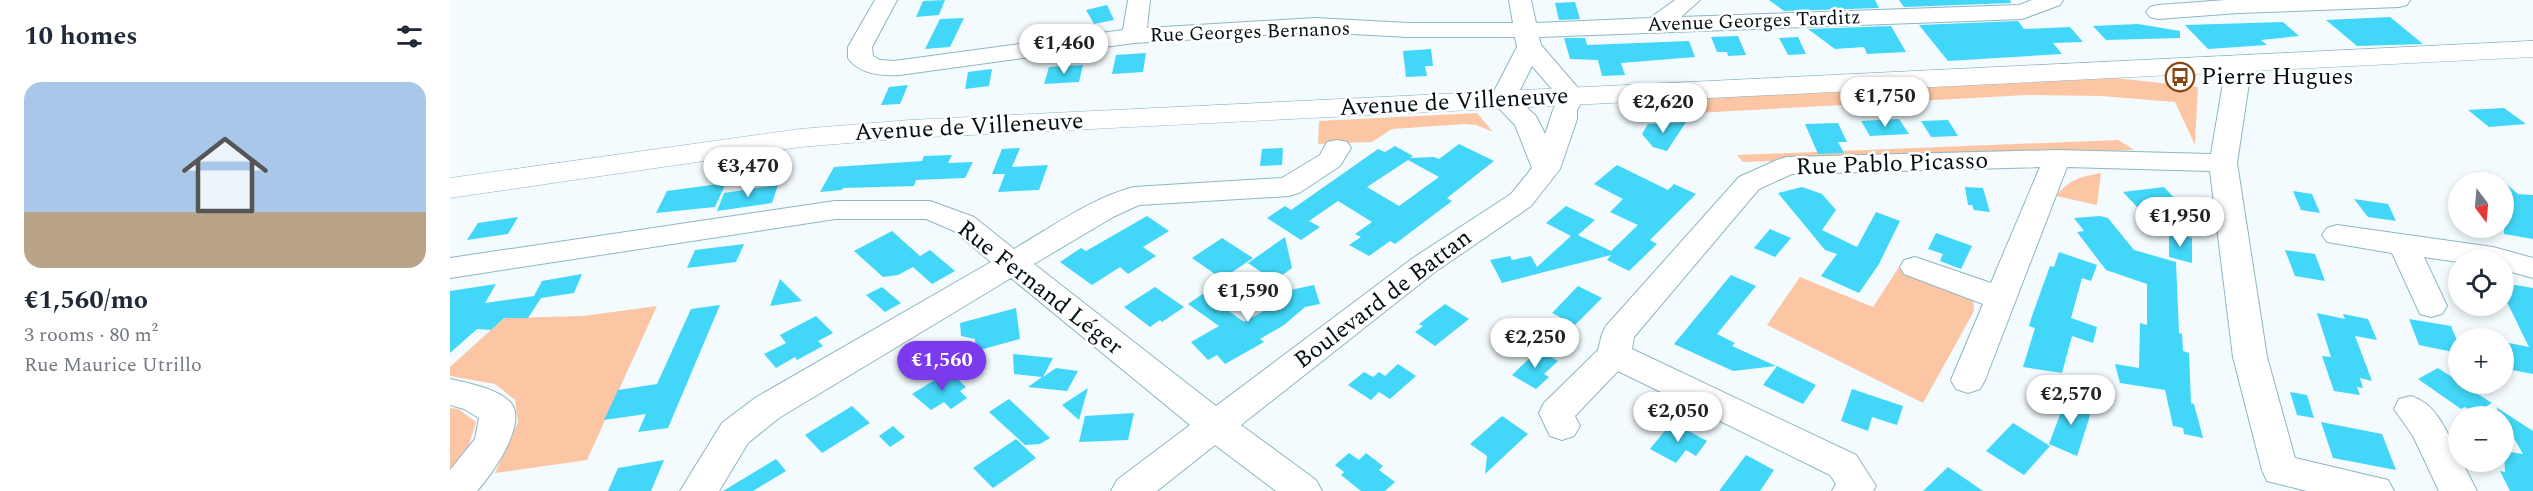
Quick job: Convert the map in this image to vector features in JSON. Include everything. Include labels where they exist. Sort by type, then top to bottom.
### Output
[{"type":"main road","name":"Avenue de Villeneuve","points":[[450,188],[801,138],[863,132],[1510,88],[1568,107],[2229,63],[2533,49]]},
{"type":"street","name":"Rue Georges Bernanos","points":[[886,0],[860,47],[860,58],[869,66],[899,68],[1134,36],[1315,25],[1527,39]]},
{"type":"street","points":[[1134,36],[1139,0]]},
{"type":"street","points":[[1315,25],[1323,0]]},
{"type":"street","points":[[1520,0],[1527,39],[1551,74],[1568,107],[1527,122]]},
{"type":"street","points":[[1658,24],[1689,0]]},
{"type":"street","name":"Avenue Georges Tarditz","points":[[1527,39],[1658,24],[2022,12],[2052,0]]},
{"type":"street","points":[[2158,12],[2235,3],[2399,0]]},
{"type":"street","points":[[1527,39],[1510,88],[1546,169]]},
{"type":"street","points":[[2229,63],[2236,83],[2223,163],[2250,357],[2280,470],[2375,491]]},
{"type":"street","points":[[1510,88],[1551,74]]},
{"type":"street","name":"Boulevard de Battan","points":[[1130,491],[1424,265],[1521,200],[1546,169],[1568,107]]},
{"type":"street","points":[[699,491],[735,433],[767,408],[1013,265],[1102,210],[1134,196],[1289,187],[1330,160],[1337,148]]},
{"type":"street","points":[[1968,380],[2057,158]]},
{"type":"street","name":"Rue Pablo Picasso","points":[[1562,426],[1556,413],[1614,355],[1618,334],[1749,183],[1787,166],[2057,158],[2223,163]]},
{"type":"street","name":"Rue Fernand Léger","points":[[450,268],[835,210],[930,210],[964,224],[1216,426],[1303,491]]},
{"type":"street","points":[[2337,235],[2493,257],[2533,268]]},
{"type":"street","points":[[2403,244],[2431,306]]},
{"type":"street","points":[[1915,267],[2001,299]]},
{"type":"street","points":[[1614,355],[1843,465],[1854,488]]},
{"type":"street","points":[[450,392],[474,398],[498,412],[492,443],[472,472],[453,491]]},
{"type":"street","points":[[2411,408],[2427,428],[2458,491]]},
{"type":"shaded area","points":[[2106,77],[2198,87],[2195,145],[2175,102],[2101,96],[2027,95],[1696,113],[1681,95]]},
{"type":"shaded area","points":[[1477,113],[1493,132],[1476,125],[1466,124],[1392,129],[1372,142],[1318,144],[1319,121]]},
{"type":"shaded area","points":[[2118,140],[2134,150],[1743,162],[1737,155]]},
{"type":"shaded area","points":[[2101,173],[2097,205],[2056,196],[2076,180]]},
{"type":"shaded area","points":[[1899,267],[1965,291],[1973,299],[1974,311],[1923,403],[1767,325],[1800,277],[1873,307]]},
{"type":"shaded area","points":[[657,306],[587,460],[495,473],[518,422],[515,400],[495,384],[450,376],[450,367],[504,318],[583,316]]},
{"type":"shaded area","points":[[450,408],[458,409],[476,422],[469,445],[450,474]]},
{"type":"building","points":[[945,0],[939,15],[916,17],[923,1]]},
{"type":"building","points":[[1769,0],[1875,0],[1879,8],[1784,11]]},
{"type":"building","points":[[1899,0],[2010,0],[2011,3],[1904,7]]},
{"type":"building","points":[[1575,2],[1580,19],[1559,20],[1555,3]]},
{"type":"building","points":[[1107,5],[1114,20],[1094,24],[1086,10]]},
{"type":"building","points":[[2390,17],[2423,44],[2357,46],[2326,20]]},
{"type":"building","points":[[964,18],[950,47],[925,49],[940,19]]},
{"type":"building","points":[[2018,21],[2024,29],[2070,27],[2083,42],[2053,43],[2062,54],[1948,61],[1919,25]]},
{"type":"building","points":[[2283,22],[2299,36],[2261,40],[2267,45],[2208,49],[2185,25]]},
{"type":"building","points":[[2138,24],[2180,31],[2180,38],[2106,40],[2093,26]]},
{"type":"building","points":[[1891,26],[1906,52],[1867,54],[1864,47],[1835,49],[1808,29]]},
{"type":"building","points":[[1738,36],[1746,55],[1728,56],[1727,52],[1717,52],[1711,37]]},
{"type":"building","points":[[1798,37],[1806,54],[1788,55],[1779,38]]},
{"type":"building","points":[[1564,38],[1585,38],[1587,45],[1689,41],[1695,57],[1621,63],[1625,75],[1602,76],[1598,60],[1570,59]]},
{"type":"building","points":[[1431,49],[1433,66],[1425,66],[1427,76],[1406,77],[1403,51]]},
{"type":"building","points":[[1146,53],[1143,72],[1112,74],[1116,55]]},
{"type":"building","points":[[1083,65],[1079,82],[1044,84],[1049,67]]},
{"type":"building","points":[[992,69],[989,86],[965,89],[968,72]]},
{"type":"building","points":[[908,85],[900,104],[881,105],[889,87]]},
{"type":"building","points":[[2504,108],[2526,124],[2489,127],[2468,110]]},
{"type":"building","points":[[1899,119],[1909,134],[1870,136],[1861,121]]},
{"type":"building","points":[[1948,120],[1958,136],[1931,137],[1921,121]]},
{"type":"building","points":[[1686,122],[1667,151],[1653,147],[1642,134],[1648,124]]},
{"type":"building","points":[[1838,123],[1847,142],[1838,142],[1844,153],[1818,154],[1805,124]]},
{"type":"building","points":[[1459,144],[1494,161],[1447,198],[1452,201],[1395,244],[1390,241],[1369,256],[1349,245],[1361,237],[1355,234],[1372,222],[1338,201],[1309,221],[1320,227],[1301,240],[1267,218],[1285,206],[1291,210],[1378,149],[1385,152],[1395,146],[1413,156],[1410,158],[1434,157],[1439,159]],"holes":[[[1408,160],[1439,177],[1399,206],[1367,187]]]},
{"type":"building","points":[[1020,148],[1012,167],[1048,165],[1039,190],[998,192],[1005,174],[992,174],[1002,149]]},
{"type":"building","points":[[1283,148],[1282,165],[1260,166],[1262,149]]},
{"type":"building","points":[[952,155],[948,163],[973,162],[965,178],[916,180],[914,186],[843,188],[820,192],[834,167],[922,161],[924,156]]},
{"type":"building","points":[[1617,165],[1668,190],[1674,184],[1696,194],[1650,240],[1657,244],[1629,271],[1607,260],[1611,255],[1502,283],[1490,260],[1510,256],[1512,260],[1531,256],[1537,267],[1571,236],[1546,223],[1566,206],[1595,220],[1578,235],[1611,251],[1638,225],[1610,212],[1623,199],[1594,184]]},
{"type":"building","points":[[726,183],[715,207],[656,213],[667,191]]},
{"type":"building","points":[[778,185],[772,203],[717,211],[724,193]]},
{"type":"building","points":[[1802,187],[1822,194],[1836,210],[1822,230],[1857,247],[1876,212],[1900,221],[1879,264],[1859,293],[1821,276],[1837,254],[1825,250],[1778,193]]},
{"type":"building","points":[[1965,187],[1983,188],[1990,212],[1974,210],[1972,205],[1968,205]]},
{"type":"building","points":[[2164,187],[2180,204],[2138,208],[2123,192]]},
{"type":"building","points":[[2293,191],[2312,194],[2320,213],[2301,210]]},
{"type":"building","points":[[2514,191],[2518,194],[2533,195],[2533,239],[2514,236]]},
{"type":"building","points":[[2354,199],[2388,204],[2396,221],[2368,217]]},
{"type":"building","points":[[1147,216],[1169,231],[1143,247],[1156,256],[1128,274],[1120,267],[1092,285],[1060,262],[1081,248],[1086,251]]},
{"type":"building","points":[[2100,216],[2108,218],[2134,250],[2176,262],[2179,333],[2182,334],[2183,351],[2189,353],[2191,403],[2194,404],[2203,438],[2184,434],[2183,428],[2173,426],[2165,390],[2120,383],[2115,364],[2139,368],[2140,323],[2147,325],[2147,284],[2106,270],[2077,232],[2084,231],[2074,218]]},
{"type":"building","points":[[518,217],[508,234],[467,240],[478,223]]},
{"type":"building","points":[[1770,229],[1791,238],[1775,257],[1754,248]]},
{"type":"building","points":[[892,231],[920,256],[930,250],[955,271],[932,284],[913,267],[898,275],[883,277],[854,251]]},
{"type":"building","points":[[2169,232],[2192,238],[2192,263],[2169,257]]},
{"type":"building","points":[[1936,233],[1972,246],[1961,269],[1940,261],[1943,254],[1928,249]]},
{"type":"building","points":[[1285,237],[1292,268],[1274,281],[1248,263]]},
{"type":"building","points":[[1222,238],[1253,258],[1222,279],[1192,258]]},
{"type":"building","points":[[744,244],[736,262],[687,268],[695,250]]},
{"type":"building","points":[[2285,250],[2315,254],[2325,281],[2295,276]]},
{"type":"building","points":[[2059,252],[2097,265],[2091,281],[2082,278],[2071,318],[2097,327],[2093,343],[2072,336],[2062,373],[2023,367],[2035,328],[2029,326],[2032,316],[2050,266],[2054,267]]},
{"type":"building","points":[[582,274],[574,293],[541,298],[528,318],[504,318],[491,330],[477,329],[450,353],[450,291],[496,284],[485,303],[534,296],[542,281]]},
{"type":"building","points":[[1731,275],[1756,286],[1717,334],[1735,343],[1732,346],[1776,366],[1733,371],[1674,344]]},
{"type":"building","points":[[780,279],[802,301],[770,306]]},
{"type":"building","points":[[1314,285],[1320,304],[1305,307],[1284,325],[1260,339],[1264,342],[1225,364],[1217,355],[1208,360],[1191,342],[1219,326],[1188,304],[1204,293],[1244,322],[1267,309],[1264,302],[1272,294]]},
{"type":"building","points":[[2514,285],[2533,288],[2533,374],[2514,370],[2514,344],[2529,347],[2514,316]]},
{"type":"building","points":[[1578,286],[1602,298],[1575,325],[1552,313]]},
{"type":"building","points":[[882,287],[901,303],[885,312],[866,295]]},
{"type":"building","points":[[1155,287],[1184,307],[1150,327],[1124,307]]},
{"type":"building","points":[[1445,304],[1469,319],[1435,346],[1415,332],[1423,326],[1419,324]]},
{"type":"building","points":[[720,305],[668,428],[638,432],[646,414],[604,420],[618,390],[657,384],[691,309]]},
{"type":"building","points":[[1016,308],[1020,339],[976,351],[975,339],[961,336],[960,323]]},
{"type":"building","points":[[2317,313],[2345,319],[2343,314],[2368,319],[2377,340],[2355,336],[2372,381],[2360,378],[2363,388],[2357,387],[2360,395],[2334,391],[2322,356],[2331,357]]},
{"type":"building","points":[[816,316],[833,333],[818,341],[823,346],[797,360],[795,357],[776,368],[764,354],[786,343],[780,335]]},
{"type":"building","points":[[2409,319],[2451,326],[2452,328],[2448,328],[2448,351],[2419,345]]},
{"type":"building","points":[[1538,350],[1558,361],[1544,374],[1549,377],[1536,389],[1512,375]]},
{"type":"building","points":[[1013,354],[1053,358],[1043,377],[1056,368],[1078,371],[1067,391],[1028,387],[1042,377],[1014,374]]},
{"type":"building","points":[[1398,364],[1416,376],[1390,399],[1379,392],[1371,400],[1348,385],[1364,372],[1373,377],[1379,372],[1385,376]]},
{"type":"building","points":[[1777,366],[1816,385],[1803,404],[1763,385]]},
{"type":"building","points":[[2438,368],[2448,374],[2448,394],[2478,394],[2492,403],[2487,406],[2457,406],[2418,379]]},
{"type":"building","points":[[949,371],[966,387],[960,391],[967,398],[951,409],[944,402],[931,410],[912,394]]},
{"type":"building","points":[[1088,388],[1079,420],[1062,405]]},
{"type":"building","points":[[1852,389],[1903,406],[1897,425],[1872,417],[1868,431],[1841,421]]},
{"type":"building","points":[[2290,392],[2307,395],[2314,418],[2297,415]]},
{"type":"building","points":[[2067,396],[2091,406],[2077,456],[2049,444]]},
{"type":"building","points":[[1009,399],[1050,438],[1040,444],[1025,445],[989,412]]},
{"type":"building","points":[[852,406],[870,423],[822,453],[805,435]]},
{"type":"building","points":[[1134,413],[1128,440],[1079,442],[1085,416]]},
{"type":"building","points":[[1502,416],[1528,434],[1485,474],[1487,456],[1470,444]]},
{"type":"building","points":[[2514,419],[2533,431],[2533,491],[2510,491],[2500,472],[2514,472],[2514,453],[2523,454],[2514,438]]},
{"type":"building","points":[[1672,422],[1707,441],[1696,456],[1686,450],[1676,463],[1650,449]]},
{"type":"building","points":[[2321,422],[2382,434],[2396,470],[2333,458]]},
{"type":"building","points":[[2013,423],[2050,446],[2024,475],[1986,451]]},
{"type":"building","points":[[893,426],[905,437],[890,447],[879,436]]},
{"type":"building","points":[[1016,439],[1036,458],[993,488],[973,468]]},
{"type":"building","points":[[1349,453],[1359,460],[1366,453],[1383,466],[1379,470],[1395,482],[1385,491],[1361,491],[1341,475],[1344,472],[1335,465]]},
{"type":"building","points":[[1746,455],[1774,470],[1760,491],[1719,491]]},
{"type":"building","points":[[776,459],[786,471],[753,491],[723,491]]},
{"type":"building","points":[[664,460],[651,491],[608,491],[618,468]]},
{"type":"building","points":[[1948,467],[1983,491],[1923,491]]},
{"type":"place","name":"Pierre Hugues","points":[[2180,77]]}]
